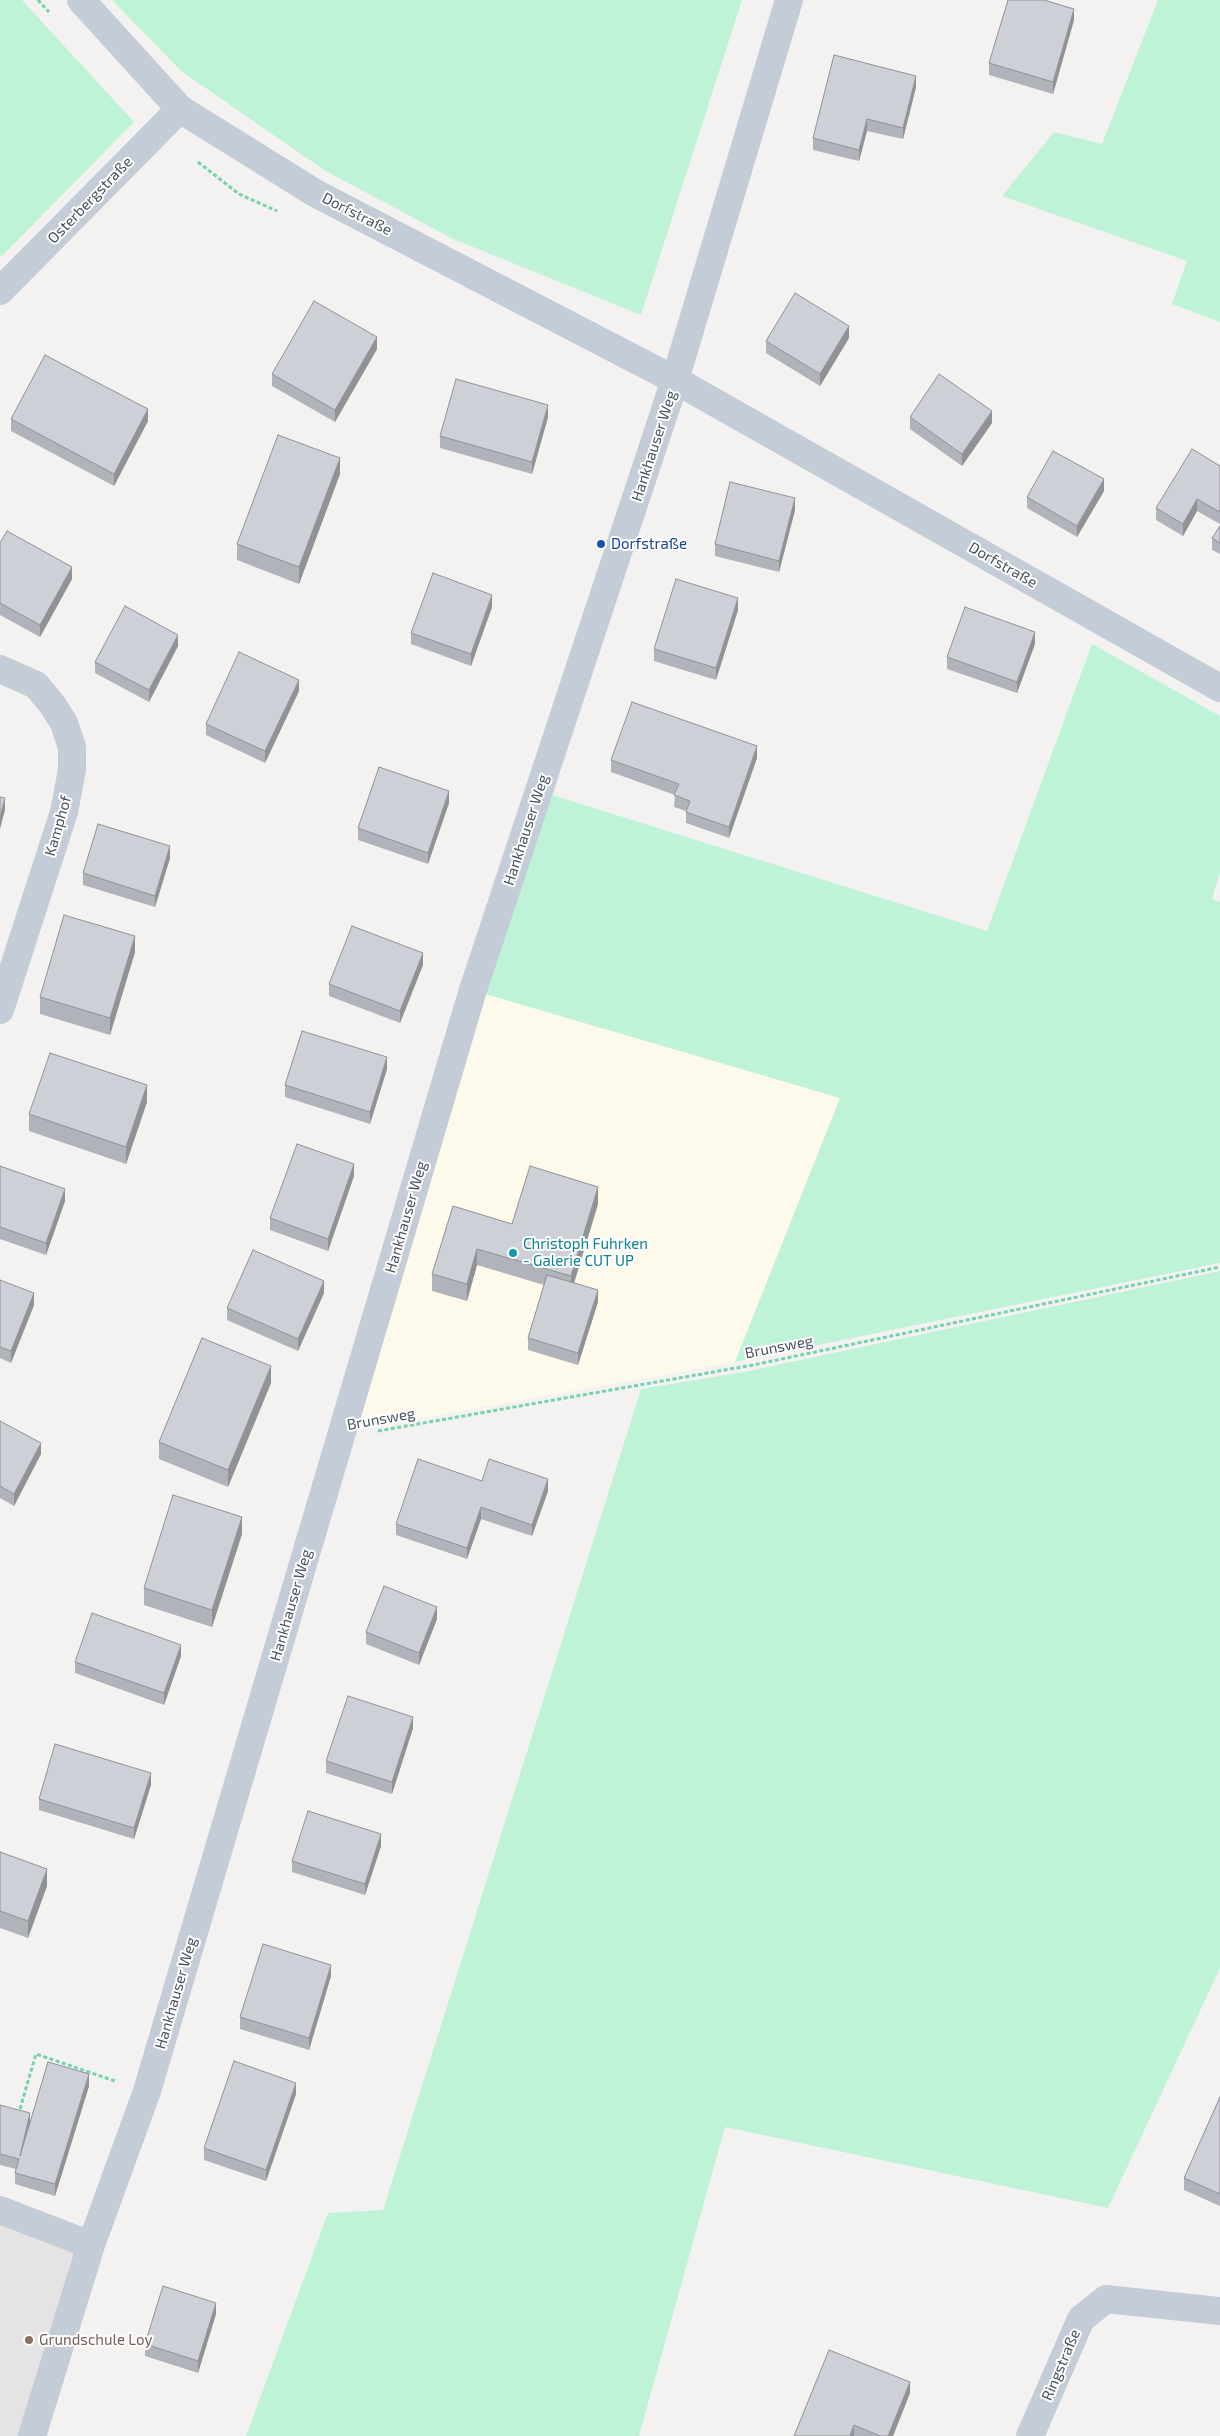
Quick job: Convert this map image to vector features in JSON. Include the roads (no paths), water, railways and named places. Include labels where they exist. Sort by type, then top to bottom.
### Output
[{"type":"street","name":"Dorfstraße","points":[[81,0],[180,109],[315,193],[675,380],[1220,688]]},
{"type":"street","name":"Hankhauser Weg","points":[[32,2436],[91,2244],[147,2092],[472,993],[675,380],[789,0]]},
{"type":"street","name":"Osterbergstraße","points":[[0,291],[180,109]]},
{"type":"street","name":"Kamphof","points":[[0,669],[36,686],[52,704],[64,723],[72,747],[72,770],[64,812],[0,1010]]},
{"type":"street","points":[[0,2210],[91,2244]]},
{"type":"street","name":"Ringstraße","points":[[1030,2436],[1081,2319],[1106,2299],[1220,2311]]},
{"type":"place","name":"Dorfstraße","points":[[601,544]]},
{"type":"place","name":"Christoph Fuhrken - Galerie CUT UP","points":[[513,1253]]},
{"type":"place","name":"Grundschule Loy","points":[[29,2340]]}]
